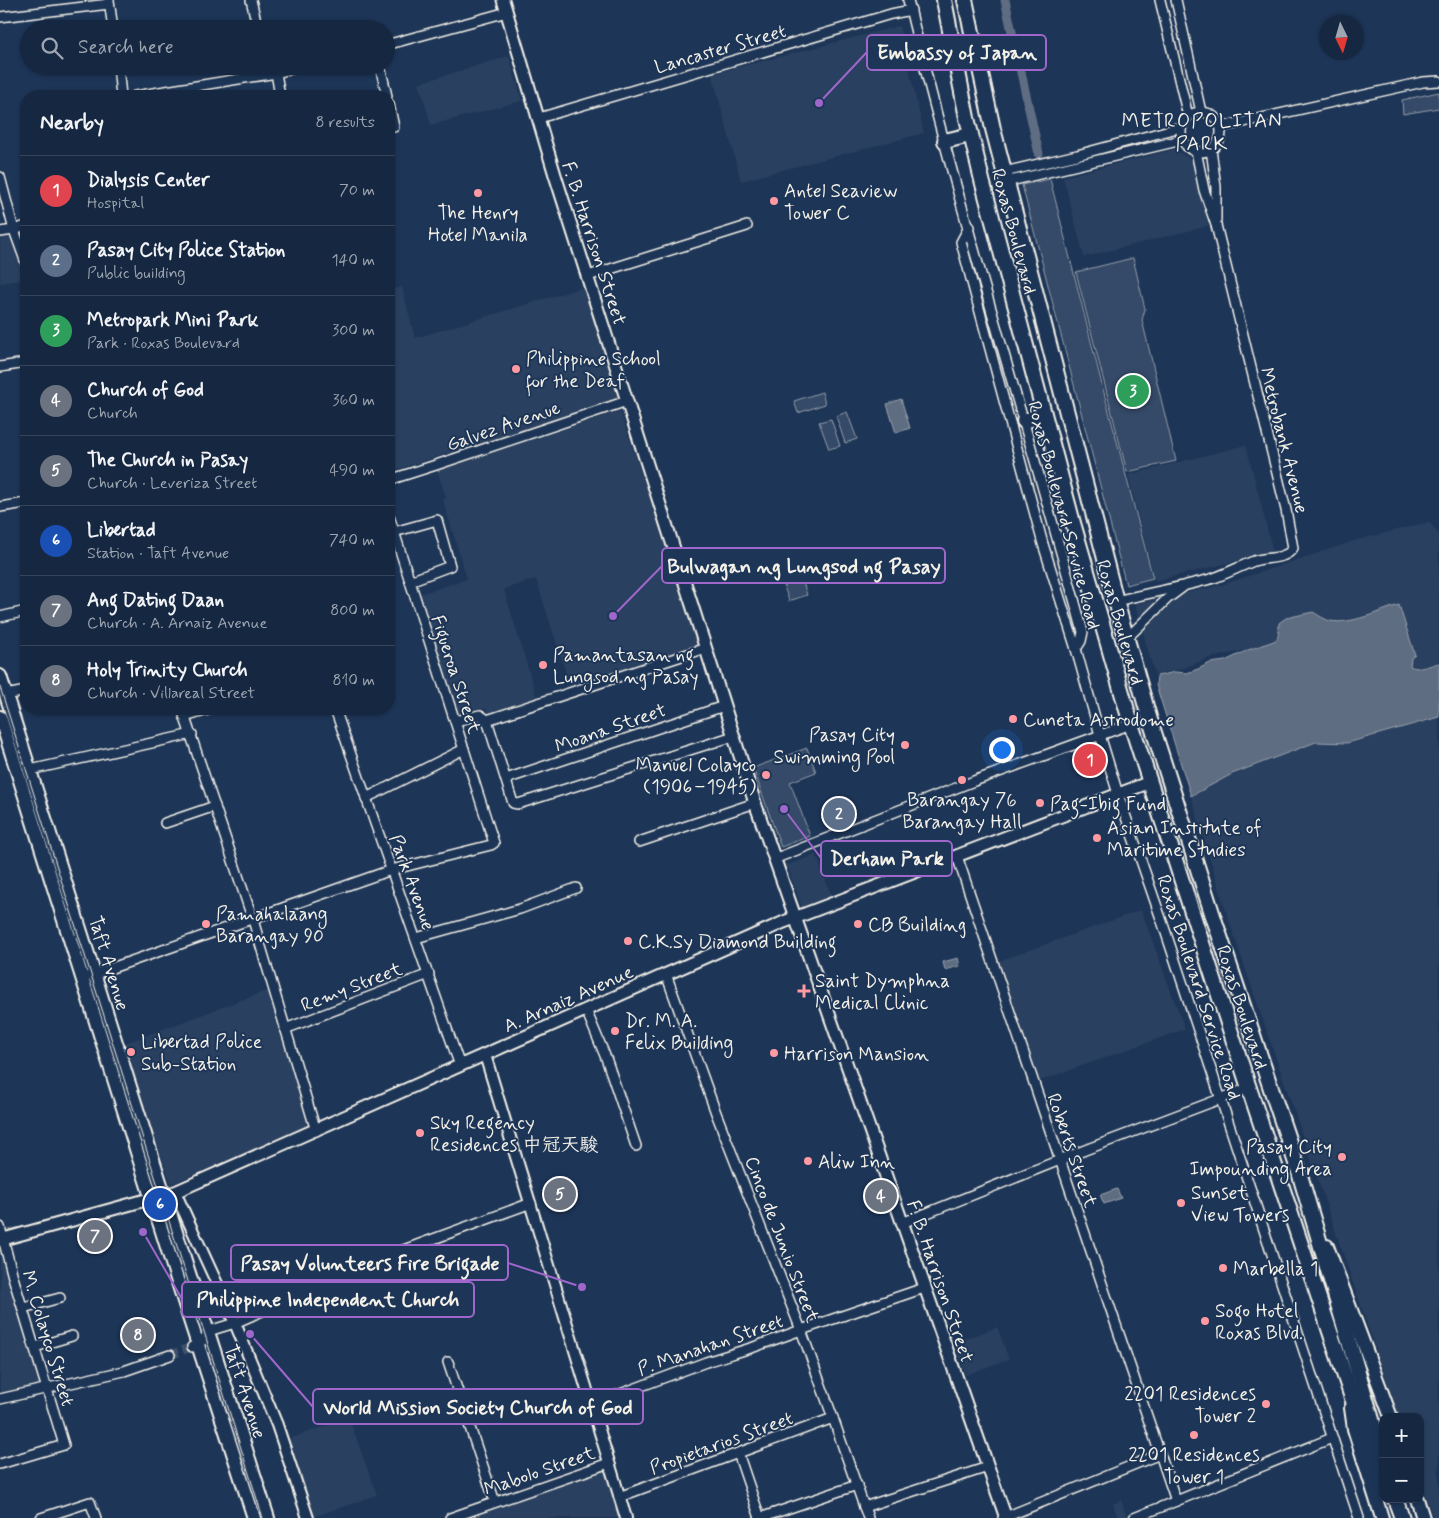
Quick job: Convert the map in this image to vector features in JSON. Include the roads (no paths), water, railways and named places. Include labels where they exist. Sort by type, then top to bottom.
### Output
[{"type":"highway","name":"Roxas Boulevard","points":[[944,0],[970,135],[1076,535],[1130,724],[1347,1385],[1379,1475]]},
{"type":"highway","name":"Roxas Boulevard","points":[[965,0],[1005,177],[1126,639],[1149,718],[1216,925],[1299,1172],[1379,1443]]},
{"type":"highway","points":[[945,141],[970,135]]},
{"type":"highway","points":[[1024,421],[1044,415]]},
{"type":"highway","name":"Roxas Boulevard","points":[[1388,1503],[1392,1518]]},
{"type":"highway","name":"Roxas Boulevard","points":[[1391,1503],[1402,1518]]},
{"type":"main road","name":"F. B. Harrison Street","points":[[503,0],[555,175],[755,803],[1005,1518]]},
{"type":"main road","name":"Taft Avenue","points":[[0,676],[6,695],[18,754],[88,976],[195,1346],[254,1518]]},
{"type":"main road","name":"Taft Avenue","points":[[0,717],[18,754],[30,770],[48,849]]},
{"type":"main road","name":"A. Arnaiz Avenue","points":[[1,1240],[170,1194],[796,917],[1150,782]]},
{"type":"main road","name":"Taft Avenue","points":[[88,976],[170,1194],[208,1334],[268,1518]]},
{"type":"main road","name":"Roxas Boulevard","points":[[1299,1172],[1389,1413]]},
{"type":"main road","name":"Roxas Boulevard","points":[[1347,1385],[1354,1428],[1382,1518]]},
{"type":"main road","points":[[1418,1503],[1423,1518]]},
{"type":"street","points":[[251,0],[256,20]]},
{"type":"street","name":"Roxas Boulevard Service Road","points":[[908,0],[945,141],[1082,632],[1081,641],[1076,649],[1100,735],[1359,1518]]},
{"type":"street","points":[[1160,0],[1188,116]]},
{"type":"street","points":[[1176,0],[1201,112]]},
{"type":"street","points":[[0,16],[109,2],[111,20]]},
{"type":"street","name":"Lancaster Street","points":[[538,118],[891,14],[911,10]]},
{"type":"street","points":[[395,43],[507,12]]},
{"type":"street","points":[[1423,82],[1439,74]]},
{"type":"street","points":[[119,75],[120,90]]},
{"type":"street","points":[[168,90],[249,75]]},
{"type":"street","points":[[272,75],[278,90]]},
{"type":"street","points":[[382,75],[386,90]]},
{"type":"street","points":[[1221,127],[1439,80]]},
{"type":"street","points":[[1201,112],[1214,116],[1221,127],[1220,140],[1211,149],[1201,152],[1185,145],[1182,140],[1181,127],[1188,116],[1201,112]]},
{"type":"street","points":[[1005,177],[1056,159],[1181,127]]},
{"type":"street","points":[[1005,177],[1059,169],[1182,140]]},
{"type":"street","name":"Metrobank Avenue","points":[[1211,149],[1216,187],[1216,225]]},
{"type":"street","name":"Metrobank Avenue","points":[[1116,601],[1217,577],[1255,561],[1286,554],[1293,548],[1286,510],[1216,225],[1204,190],[1196,151]]},
{"type":"street","points":[[1056,159],[1059,169]]},
{"type":"street","points":[[0,177],[20,247]]},
{"type":"street","points":[[588,276],[746,226]]},
{"type":"street","points":[[969,227],[961,242],[1043,544],[1076,649]]},
{"type":"street","points":[[0,232],[20,228]]},
{"type":"street","points":[[0,367],[20,364]]},
{"type":"street","name":"Galvez Avenue","points":[[395,478],[627,401]]},
{"type":"street","points":[[0,507],[20,503]]},
{"type":"street","points":[[395,532],[437,520],[450,566],[410,580]]},
{"type":"street","name":"Figueroa Street","points":[[391,870],[494,843],[395,535]]},
{"type":"street","name":"Metrobank Avenue","points":[[1126,639],[1183,586]]},
{"type":"street","points":[[0,617],[20,612]]},
{"type":"street","points":[[487,720],[706,648]]},
{"type":"street","points":[[6,695],[20,692]]},
{"type":"street","name":"Moana Street","points":[[506,779],[724,706]]},
{"type":"street","points":[[185,715],[253,920],[316,1131]]},
{"type":"street","name":"Park Avenue","points":[[337,715],[460,1066]]},
{"type":"street","points":[[455,720],[480,715],[487,720],[513,803],[518,804],[734,736]]},
{"type":"street","points":[[774,859],[974,781],[1130,724]]},
{"type":"street","points":[[30,770],[192,734]]},
{"type":"street","points":[[366,798],[464,749]]},
{"type":"street","points":[[640,842],[755,803]]},
{"type":"street","points":[[166,823],[216,806]]},
{"type":"street","name":"Roberts Street","points":[[957,856],[1176,1501]]},
{"type":"street","points":[[88,976],[253,920],[391,870]]},
{"type":"street","points":[[416,938],[520,909],[576,888]]},
{"type":"street","name":"Remy Street","points":[[285,1029],[428,974]]},
{"type":"street","name":"Cinco de Junio Street","points":[[666,974],[716,1113],[801,1330],[868,1518]]},
{"type":"street","points":[[586,1010],[606,1058],[636,1146]]},
{"type":"street","points":[[485,1055],[593,1404],[626,1518]]},
{"type":"street","points":[[902,1222],[1249,1088]]},
{"type":"street","points":[[170,1194],[234,1323],[277,1425],[308,1518]]},
{"type":"street","points":[[195,1346],[212,1330],[234,1323],[390,1255],[531,1203]]},
{"type":"street","name":"M. Colayco Street","points":[[0,1227],[1,1240],[64,1445],[0,1464]]},
{"type":"street","name":"P. Manahan Street","points":[[593,1404],[706,1362],[754,1348],[924,1288]]},
{"type":"street","points":[[23,1308],[60,1298]]},
{"type":"street","points":[[35,1347],[72,1336]]},
{"type":"street","points":[[0,1399],[124,1371],[170,1355]]},
{"type":"street","points":[[448,1362],[495,1502]]},
{"type":"street","name":"Propietarios Street","points":[[619,1497],[833,1418]]},
{"type":"street","points":[[1134,1518],[1332,1438]]},
{"type":"street","points":[[738,1453],[760,1518],[856,1485]]},
{"type":"street","points":[[1005,1518],[1160,1454]]},
{"type":"street","name":"Mabolo Street","points":[[450,1518],[610,1463]]},
{"type":"street","points":[[864,1507],[988,1467]]},
{"type":"street","points":[[41,1518],[90,1502],[96,1518]]},
{"type":"waterway","points":[[1005,0],[1039,154]]},
{"type":"tunnel","points":[[170,1355],[192,1347]]},
{"type":"tram line","points":[[0,687],[263,1518]]},
{"type":"place","name":"Embassy of Japan","points":[[819,103]]},
{"type":"place","name":"The Henry Hotel Manila","points":[[478,193]]},
{"type":"place","name":"Antel Seaview Tower C","points":[[774,201]]},
{"type":"place","name":"Philippine School for the Deaf","points":[[516,369]]},
{"type":"place","name":"Metropark Mini Park","points":[[1133,391]]},
{"type":"place","name":"Bulwagan ng Lungsod ng Pasay","points":[[613,616]]},
{"type":"place","name":"Pamantasan ng Lungsod ng Pasay","points":[[543,665]]},
{"type":"place","name":"Cuneta Astrodome","points":[[1013,719]]},
{"type":"place","name":"Pasay City Swimming Pool","points":[[905,745]]},
{"type":"place","name":"Dialysis Center","points":[[1090,760]]},
{"type":"place","name":"Manuel Colayco (1906–1945)","points":[[766,775]]},
{"type":"place","name":"Barangay 76 Barangay Hall","points":[[962,780]]},
{"type":"place","name":"Pag-Ibig Fund","points":[[1040,803]]},
{"type":"place","name":"Derham Park","points":[[784,809]]},
{"type":"place","name":"Pasay City Police Station","points":[[839,814]]},
{"type":"place","name":"Asian Institute of Maritime Studies","points":[[1097,838]]},
{"type":"place","name":"Pamahalaang Barangay 90","points":[[206,924]]},
{"type":"place","name":"CB Building","points":[[858,924]]},
{"type":"place","name":"C.K.Sy Diamond Building","points":[[628,941]]},
{"type":"place","name":"Saint Dymphna Medical Clinic","points":[[804,991]]},
{"type":"place","name":"Dr. M. A. Felix Building","points":[[615,1031]]},
{"type":"place","name":"Libertad Police Sub-Station","points":[[131,1052]]},
{"type":"place","name":"Harrison Mansion","points":[[774,1053]]},
{"type":"place","name":"Sky Regency Residences 中冠天駿","points":[[420,1133]]},
{"type":"place","name":"Pasay City Impounding Area","points":[[1342,1157]]},
{"type":"place","name":"Aliw Inn","points":[[808,1161]]},
{"type":"place","name":"The Church in Pasay","points":[[560,1194]]},
{"type":"place","name":"Church of God","points":[[881,1196]]},
{"type":"place","name":"Sunset View Towers","points":[[1181,1203]]},
{"type":"place","name":"Libertad","points":[[160,1204]]},
{"type":"place","name":"Philippine Independent Church","points":[[143,1232]]},
{"type":"place","name":"Ang Dating Daan","points":[[95,1236]]},
{"type":"place","name":"Marbella 1","points":[[1223,1268]]},
{"type":"place","name":"Pasay Volunteers Fire Brigade","points":[[582,1287]]},
{"type":"place","name":"Sogo Hotel Roxas Blvd.","points":[[1205,1321]]},
{"type":"place","name":"World Mission Society Church of God","points":[[250,1334]]},
{"type":"place","name":"Holy Trinity Church","points":[[138,1335]]},
{"type":"place","name":"2201 Residences Tower 2","points":[[1266,1404]]},
{"type":"place","name":"2201 Residences Tower 1","points":[[1194,1435]]},
{"type":"district","name":"METROPOLITAN PARK","points":[[1202,132]]}]
